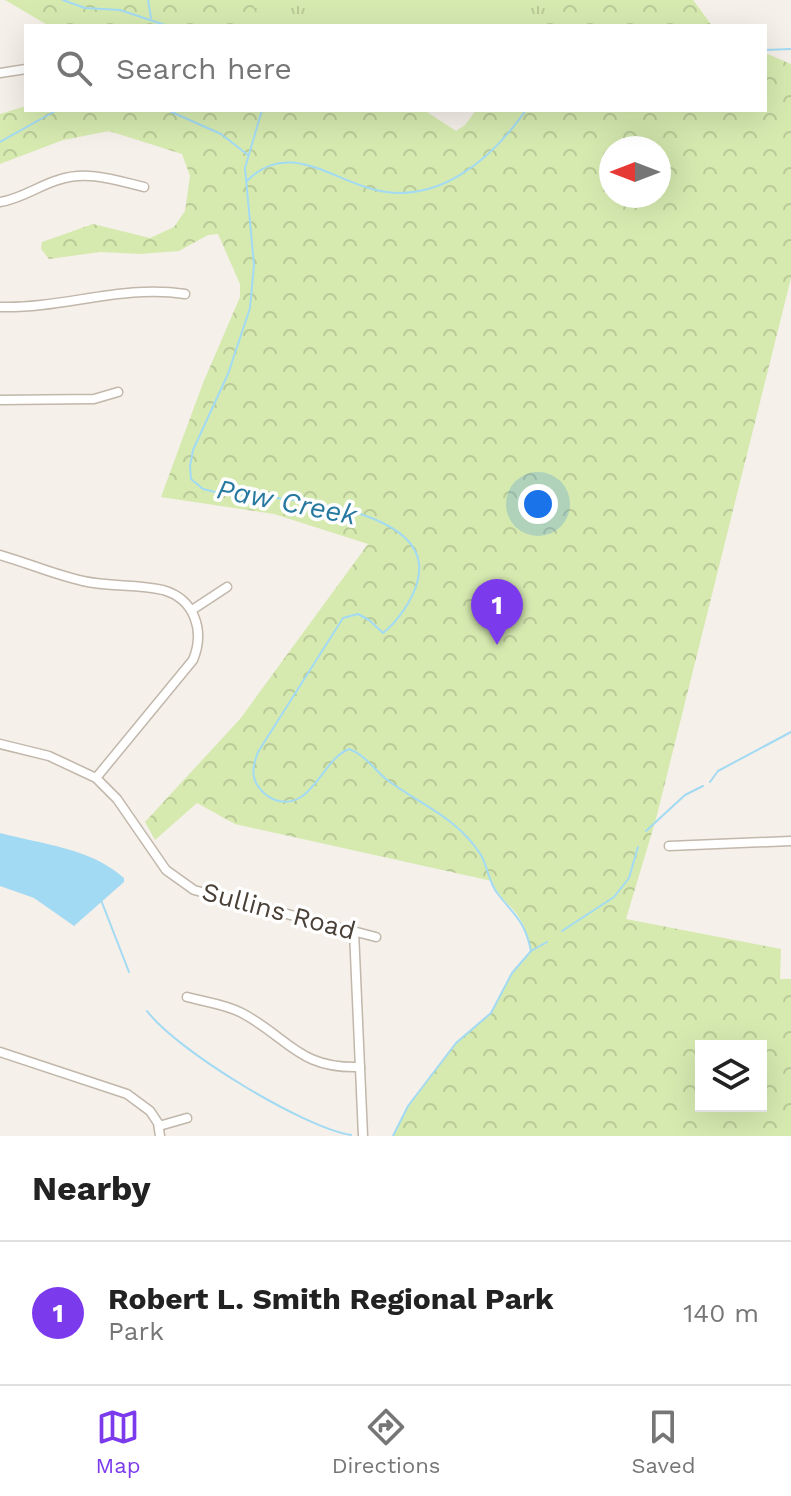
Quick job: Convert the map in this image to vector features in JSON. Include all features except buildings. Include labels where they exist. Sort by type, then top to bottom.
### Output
[{"type":"street","points":[[0,73],[24,69]]},
{"type":"street","points":[[0,202],[58,179],[81,175],[144,187]]},
{"type":"street","points":[[0,307],[40,306],[133,291],[185,294]]},
{"type":"street","points":[[0,400],[94,399],[118,392]]},
{"type":"street","points":[[0,555],[83,581],[163,590],[178,597],[192,610],[199,637],[193,660],[96,778]]},
{"type":"street","points":[[192,610],[227,587]]},
{"type":"street","name":"Sullins Road","points":[[0,744],[58,760],[96,778],[123,806],[159,862],[183,884],[218,898],[376,937]]},
{"type":"street","points":[[669,846],[791,841]]},
{"type":"street","points":[[354,931],[363,1136]]},
{"type":"street","points":[[187,997],[244,1014],[318,1064],[339,1068],[360,1067]]},
{"type":"street","points":[[0,1052],[127,1094],[144,1105],[159,1126],[160,1136]]},
{"type":"street","points":[[159,1126],[187,1118]]},
{"type":"green space","points":[[5,0],[250,0],[264,24],[46,24]]},
{"type":"green space","points":[[63,0],[693,0],[711,24],[160,24]]},
{"type":"green space","points":[[326,0],[506,0],[529,17],[523,24],[341,24],[320,7]]},
{"type":"green space","points":[[562,0],[693,0],[711,24],[544,24]]},
{"type":"green space","points":[[767,54],[791,64],[791,278],[656,819],[626,919],[781,949],[780,979],[791,979],[791,1136],[393,1136],[408,1106],[456,1043],[491,1013],[512,973],[531,951],[519,918],[492,881],[235,824],[197,803],[155,840],[145,822],[240,719],[368,544],[274,514],[161,497],[203,383],[240,297],[240,284],[218,234],[208,235],[179,251],[140,254],[100,252],[49,259],[41,249],[42,242],[93,224],[150,238],[174,227],[185,211],[190,176],[182,154],[109,131],[63,140],[0,164],[0,114],[24,107],[24,112],[427,112],[456,131],[475,112],[767,112]]},
{"type":"water","points":[[0,833],[81,853],[111,868],[124,878],[124,882],[74,926],[34,898],[0,886]]},
{"type":"waterway","name":"Paw Creek","points":[[63,0],[85,8],[120,10],[162,24]]},
{"type":"waterway","points":[[148,0],[151,18]]},
{"type":"waterway","points":[[767,50],[791,49]]},
{"type":"waterway","points":[[0,142],[53,112]]},
{"type":"waterway","points":[[172,112],[221,134],[248,155]]},
{"type":"waterway","name":"Paw Creek","points":[[261,112],[245,168],[254,265],[250,308],[228,374],[193,450],[191,479],[203,489],[219,493],[309,502],[377,520],[403,536],[417,556],[417,583],[403,611],[383,633],[358,614],[343,618],[258,752],[254,779],[269,797],[288,802],[307,792],[339,755],[349,749],[359,754],[386,779],[449,821],[471,842],[481,855],[495,890],[522,926],[531,951]]},
{"type":"waterway","points":[[247,181],[262,169],[277,163],[293,163],[372,189],[396,193],[419,191],[461,175],[497,146],[524,112]]},
{"type":"waterway","points":[[710,782],[718,771],[791,732]]},
{"type":"waterway","points":[[646,831],[685,795],[703,786]]},
{"type":"waterway","points":[[562,931],[614,897],[629,878],[638,847]]},
{"type":"waterway","points":[[101,900],[129,972]]},
{"type":"waterway","name":"Paw Creek","points":[[393,1136],[408,1106],[456,1043],[491,1013],[512,973],[531,951],[547,942]]},
{"type":"waterway","points":[[147,1011],[184,1046],[242,1085],[303,1118],[351,1135]]},
{"type":"place","name":"Robert L. Smith Regional Park","points":[[497,645]]}]
